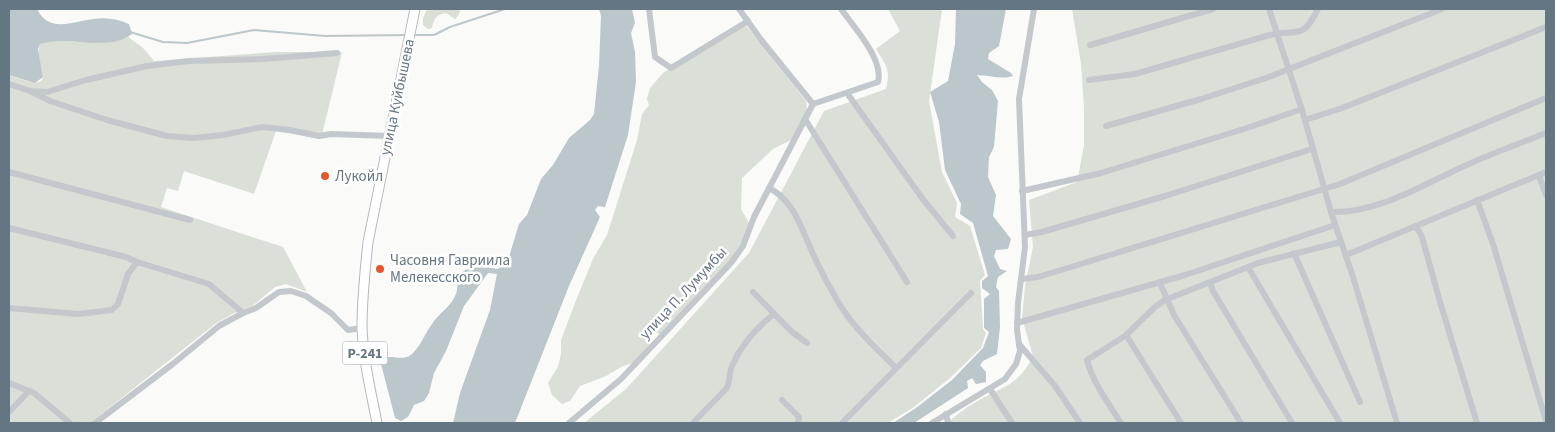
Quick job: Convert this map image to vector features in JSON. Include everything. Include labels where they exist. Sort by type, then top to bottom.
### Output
[{"type":"highway","name":"улица Куйбышева","points":[[377,423],[368,379],[362,328],[364,281],[368,242],[415,12]]},
{"type":"street","points":[[649,9],[655,57],[671,68],[748,21]]},
{"type":"street","points":[[739,9],[813,104],[878,82],[880,76],[879,67],[870,50],[842,9]]},
{"type":"street","points":[[932,423],[1005,379],[1013,370],[1019,356],[1018,303],[1026,247],[1019,99],[1034,9]]},
{"type":"street","points":[[1090,45],[1213,9]]},
{"type":"street","points":[[1269,9],[1302,109],[1331,212],[1397,423]]},
{"type":"street","points":[[1089,80],[1135,74],[1277,33],[1294,33],[1307,28],[1318,9]]},
{"type":"street","points":[[1106,126],[1201,99],[1289,69],[1442,9]]},
{"type":"street","points":[[1305,120],[1342,108],[1546,27]]},
{"type":"street","points":[[30,91],[47,92],[86,80],[147,66],[189,61],[262,59],[338,53]]},
{"type":"street","points":[[9,84],[30,91],[50,101],[107,120],[167,136],[193,138],[223,135],[262,127],[281,128],[319,136],[331,134],[389,136]]},
{"type":"street","points":[[847,93],[922,198],[953,236]]},
{"type":"street","points":[[1022,279],[1038,277],[1354,178],[1546,98]]},
{"type":"street","name":"улица П. Лумумбы","points":[[569,423],[621,378],[731,263],[743,246],[754,217],[813,104]]},
{"type":"street","points":[[1022,191],[1102,173],[1302,109]]},
{"type":"street","points":[[805,119],[907,282]]},
{"type":"street","points":[[1331,212],[1348,213],[1391,200],[1472,163],[1546,133]]},
{"type":"street","points":[[1025,235],[1042,232],[1120,209],[1284,159],[1312,148]]},
{"type":"street","points":[[9,172],[190,220]]},
{"type":"street","points":[[1346,255],[1546,172]]},
{"type":"street","points":[[1539,176],[1546,195]]},
{"type":"street","points":[[769,188],[782,197],[795,214],[818,263],[845,313],[861,333],[896,368]]},
{"type":"street","points":[[1477,200],[1493,244],[1546,421]]},
{"type":"street","points":[[1018,323],[1160,283],[1335,225]]},
{"type":"street","points":[[1416,226],[1422,237],[1477,423]]},
{"type":"street","points":[[9,228],[126,257],[209,284],[243,313]]},
{"type":"street","points":[[1122,423],[1096,381],[1087,360],[1126,335],[1155,307],[1168,299],[1248,267],[1294,253],[1341,242]]},
{"type":"street","points":[[1294,253],[1360,402]]},
{"type":"street","points":[[9,308],[78,314],[112,310],[118,304],[128,274],[137,262]]},
{"type":"street","points":[[1248,267],[1340,423]]},
{"type":"street","points":[[1160,283],[1174,315],[1242,423]]},
{"type":"street","points":[[1210,283],[1213,292],[1292,423]]},
{"type":"street","points":[[95,423],[219,326],[256,308],[279,292],[292,291],[313,300],[331,313],[348,330],[362,328]]},
{"type":"street","points":[[753,292],[806,344]]},
{"type":"street","points":[[842,423],[971,293]]},
{"type":"street","points":[[693,423],[726,389],[729,384],[730,370],[740,353],[754,332],[774,314]]},
{"type":"street","points":[[1126,335],[1181,423]]},
{"type":"street","points":[[1019,344],[1055,386],[1080,423]]},
{"type":"street","points":[[9,383],[40,397],[70,423]]},
{"type":"street","points":[[990,389],[1012,423]]},
{"type":"street","points":[[9,412],[29,391]]},
{"type":"street","points":[[782,400],[800,417],[798,423]]},
{"type":"street","points":[[946,414],[948,423]]},
{"type":"shaded area","points":[[9,9],[37,9],[42,17],[55,24],[107,18],[129,24],[132,34],[111,42],[51,41],[40,44],[38,49],[43,77],[35,83],[9,75]]},
{"type":"shaded area","points":[[427,9],[461,9],[455,19],[446,13],[438,16],[432,28],[428,29],[423,25],[423,18]]},
{"type":"shaded area","points":[[599,9],[632,9],[635,23],[631,33],[635,52],[636,82],[628,135],[605,207],[598,206],[595,210],[600,217],[569,286],[515,423],[453,423],[460,393],[490,310],[497,274],[488,273],[464,306],[446,351],[434,373],[429,393],[424,401],[414,405],[408,417],[401,421],[395,418],[381,359],[385,357],[402,358],[413,353],[435,320],[454,299],[458,278],[461,273],[474,268],[498,269],[509,257],[519,224],[527,215],[541,179],[553,165],[569,138],[590,120],[594,114],[599,66],[601,16]]},
{"type":"shaded area","points":[[888,9],[942,9],[929,101],[942,172],[957,203],[955,217],[970,226],[985,275],[980,281],[983,329],[986,333],[981,348],[950,378],[914,407],[888,423],[584,423],[626,389],[749,253],[824,111],[886,89],[887,68],[876,49],[900,31]]},
{"type":"shaded area","points":[[956,9],[1006,9],[999,46],[989,53],[988,59],[1013,76],[977,75],[992,90],[998,101],[994,147],[989,157],[988,177],[996,195],[993,216],[1011,239],[1008,249],[996,250],[994,256],[1000,269],[1007,271],[998,277],[996,287],[999,291],[1000,327],[997,354],[983,361],[980,365],[986,372],[986,382],[976,384],[972,378],[967,381],[968,388],[914,423],[893,423],[952,380],[983,348],[989,332],[984,328],[984,299],[990,294],[982,288],[982,281],[988,276],[973,223],[960,214],[961,204],[945,170],[939,122],[930,92],[948,81],[955,44]]},
{"type":"shaded area","points":[[1072,9],[1546,9],[1546,423],[946,423],[974,403],[1015,380],[1027,367],[1033,356],[1022,318],[1025,286],[1033,247],[1029,200],[1077,182],[1084,146],[1081,64]]},
{"type":"shaded area","points":[[745,24],[806,101],[807,110],[793,139],[773,149],[742,178],[741,209],[749,223],[741,244],[729,262],[660,334],[646,329],[651,344],[633,363],[580,386],[570,401],[562,404],[552,395],[548,383],[558,367],[561,354],[561,340],[577,298],[593,259],[607,235],[637,140],[642,114],[649,105],[647,99],[650,88],[664,72]]},
{"type":"shaded area","points":[[128,37],[143,48],[154,61],[276,52],[342,52],[321,139],[276,131],[254,194],[184,171],[178,191],[167,188],[161,207],[283,247],[307,292],[286,284],[275,287],[251,307],[234,313],[215,324],[90,423],[9,423],[9,75],[26,81],[37,82],[42,80],[43,75],[39,52],[40,44],[46,42],[98,42]]},
{"type":"waterway","points":[[412,35],[434,35],[450,27],[505,9]]},
{"type":"waterway","points":[[130,32],[163,42],[187,43],[254,30],[325,36],[408,35]]},
{"type":"place","name":"Лукойл","points":[[325,176]]},
{"type":"place","name":"Часовня Гавриила Мелекесского","points":[[380,269]]}]
